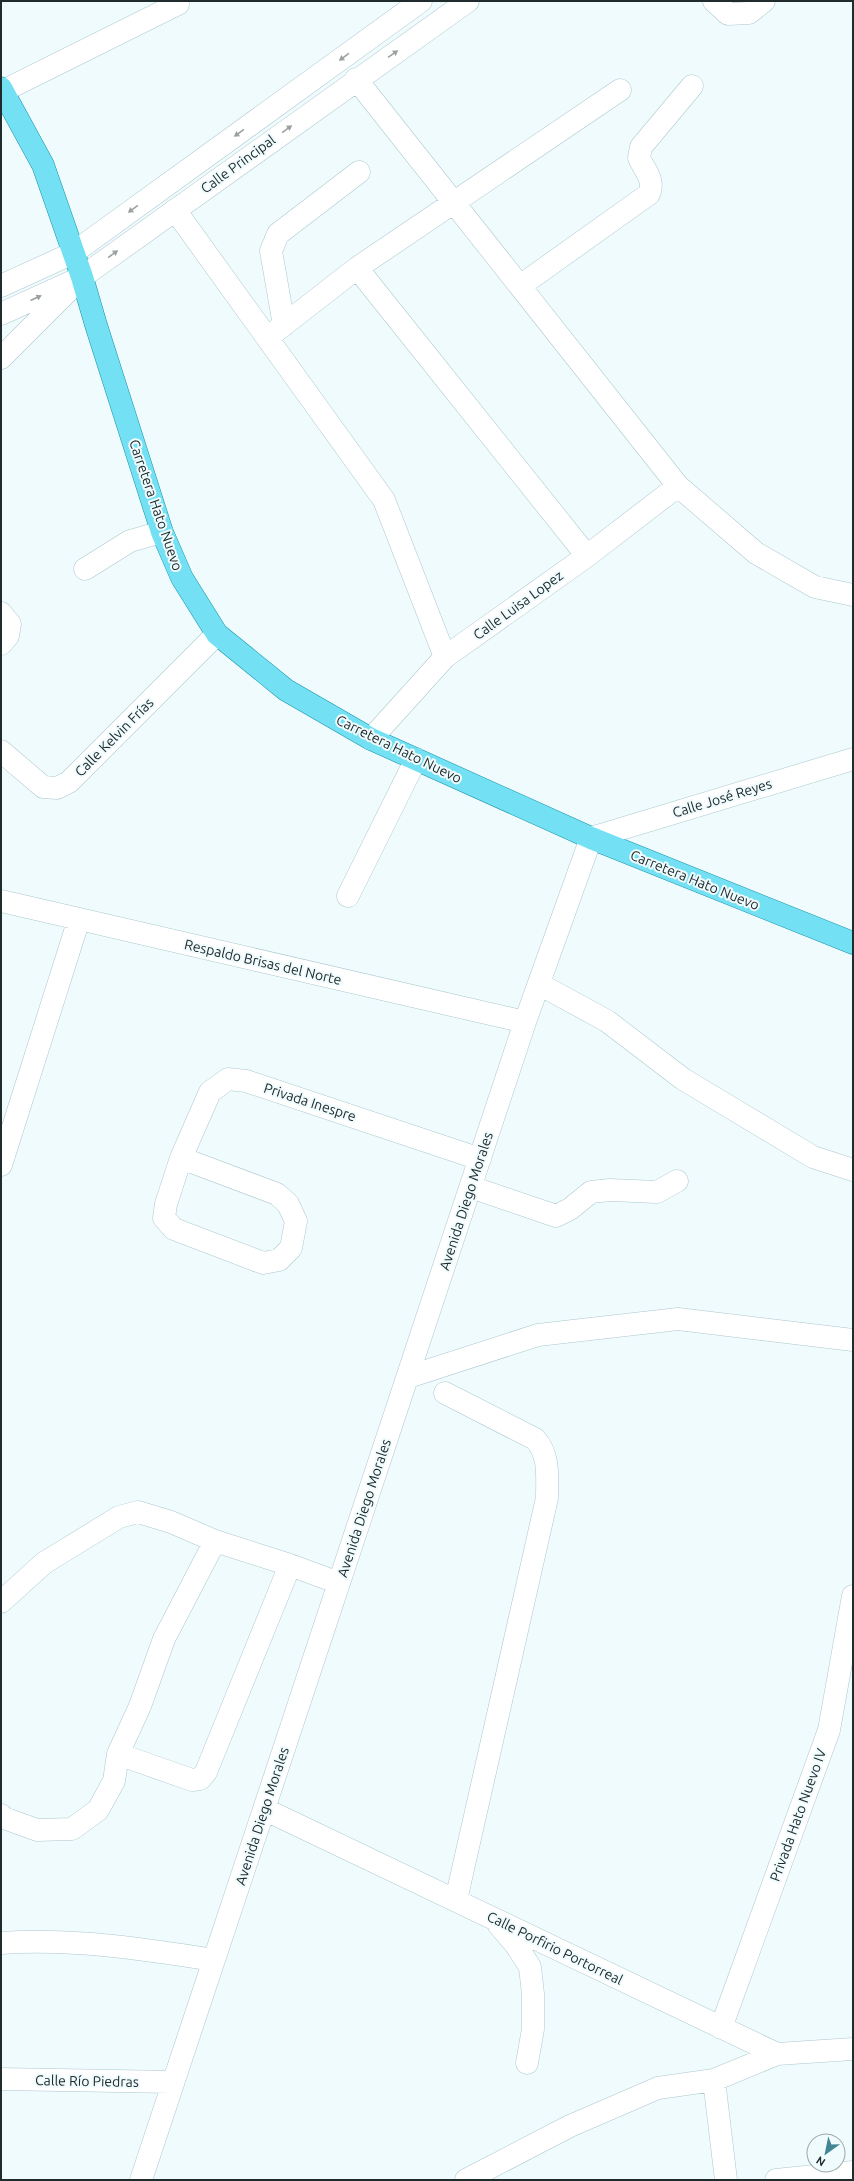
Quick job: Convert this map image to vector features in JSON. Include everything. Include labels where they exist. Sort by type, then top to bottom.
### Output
[{"type":"main road","name":"Carretera Hato Nuevo","points":[[2,90],[43,165],[82,277],[162,532],[182,578],[217,634],[286,690],[371,739],[591,838],[853,943]]},
{"type":"street","name":"Calle Principal","points":[[1,286],[73,252],[421,1]]},
{"type":"street","name":"Calle Principal","points":[[1,314],[82,277],[356,79],[468,1]]},
{"type":"street","points":[[721,8],[749,14],[764,1]]},
{"type":"street","points":[[2,90],[178,4]]},
{"type":"street","points":[[356,79],[678,486],[756,553],[815,587],[853,595]]},
{"type":"street","points":[[520,286],[649,194],[652,186],[651,179],[639,158],[641,147],[692,86]]},
{"type":"street","points":[[267,338],[357,268],[620,90]]},
{"type":"street","points":[[284,324],[270,252],[278,234],[359,172]]},
{"type":"street","points":[[175,210],[384,500],[445,657]]},
{"type":"street","points":[[357,268],[587,556]]},
{"type":"street","points":[[1,358],[82,277]]},
{"type":"street","name":"Calle Luisa Lopez","points":[[371,739],[445,657],[587,556],[678,486]]},
{"type":"street","points":[[85,569],[130,541],[162,532]]},
{"type":"street","points":[[1,613],[10,624],[8,636],[1,644]]},
{"type":"street","name":"Calle Kelvin Frías","points":[[1,751],[43,787],[57,788],[69,782],[217,634]]},
{"type":"street","name":"Calle José Reyes","points":[[591,838],[853,758]]},
{"type":"street","points":[[348,896],[416,759]]},
{"type":"street","name":"Avenida Diego Morales","points":[[141,2180],[480,1159],[539,984],[591,838]]},
{"type":"street","name":"Respaldo Brisas del Norte","points":[[1,901],[526,1022]]},
{"type":"street","points":[[1,1165],[79,919]]},
{"type":"street","points":[[539,984],[607,1021],[683,1079],[813,1157],[853,1170]]},
{"type":"street","name":"Privada Inespre","points":[[180,1158],[278,1194],[288,1204],[296,1222],[291,1248],[279,1260],[263,1263],[174,1229],[164,1218],[166,1204],[180,1158],[210,1092],[228,1079],[246,1081],[480,1159]]},
{"type":"street","points":[[471,1187],[556,1216],[570,1209],[591,1192],[610,1190],[657,1192],[677,1181]]},
{"type":"street","points":[[408,1377],[538,1335],[678,1319],[853,1340]]},
{"type":"street","points":[[445,1393],[535,1439],[543,1447],[547,1463],[546,1498],[456,1900]]},
{"type":"street","points":[[1,1602],[44,1563],[120,1517],[138,1512],[171,1522],[215,1541],[290,1564],[339,1583]]},
{"type":"street","points":[[1,1814],[4,1818],[37,1830],[72,1829],[98,1810],[114,1781],[118,1754],[140,1706],[164,1639],[215,1541]]},
{"type":"street","points":[[118,1754],[192,1780],[200,1779],[206,1772],[290,1564]]},
{"type":"street","name":"Privada Hato Nuevo IV","points":[[721,2028],[829,1730],[853,1596]]},
{"type":"street","name":"Calle Porfirio Portorreal","points":[[264,1809],[777,2054],[853,2049]]},
{"type":"street","points":[[493,1918],[516,1945],[530,1967],[533,1994],[533,2029],[527,2063]]},
{"type":"street","points":[[1,1943],[25,1941],[124,1946],[214,1960]]},
{"type":"street","points":[[479,2177],[570,2126],[658,2088],[714,2080],[777,2054]]},
{"type":"street","name":"Calle Río Piedras","points":[[1,2080],[173,2082]]},
{"type":"street","points":[[714,2080],[726,2180]]},
{"type":"street","points":[[776,2180],[853,2172]]}]
